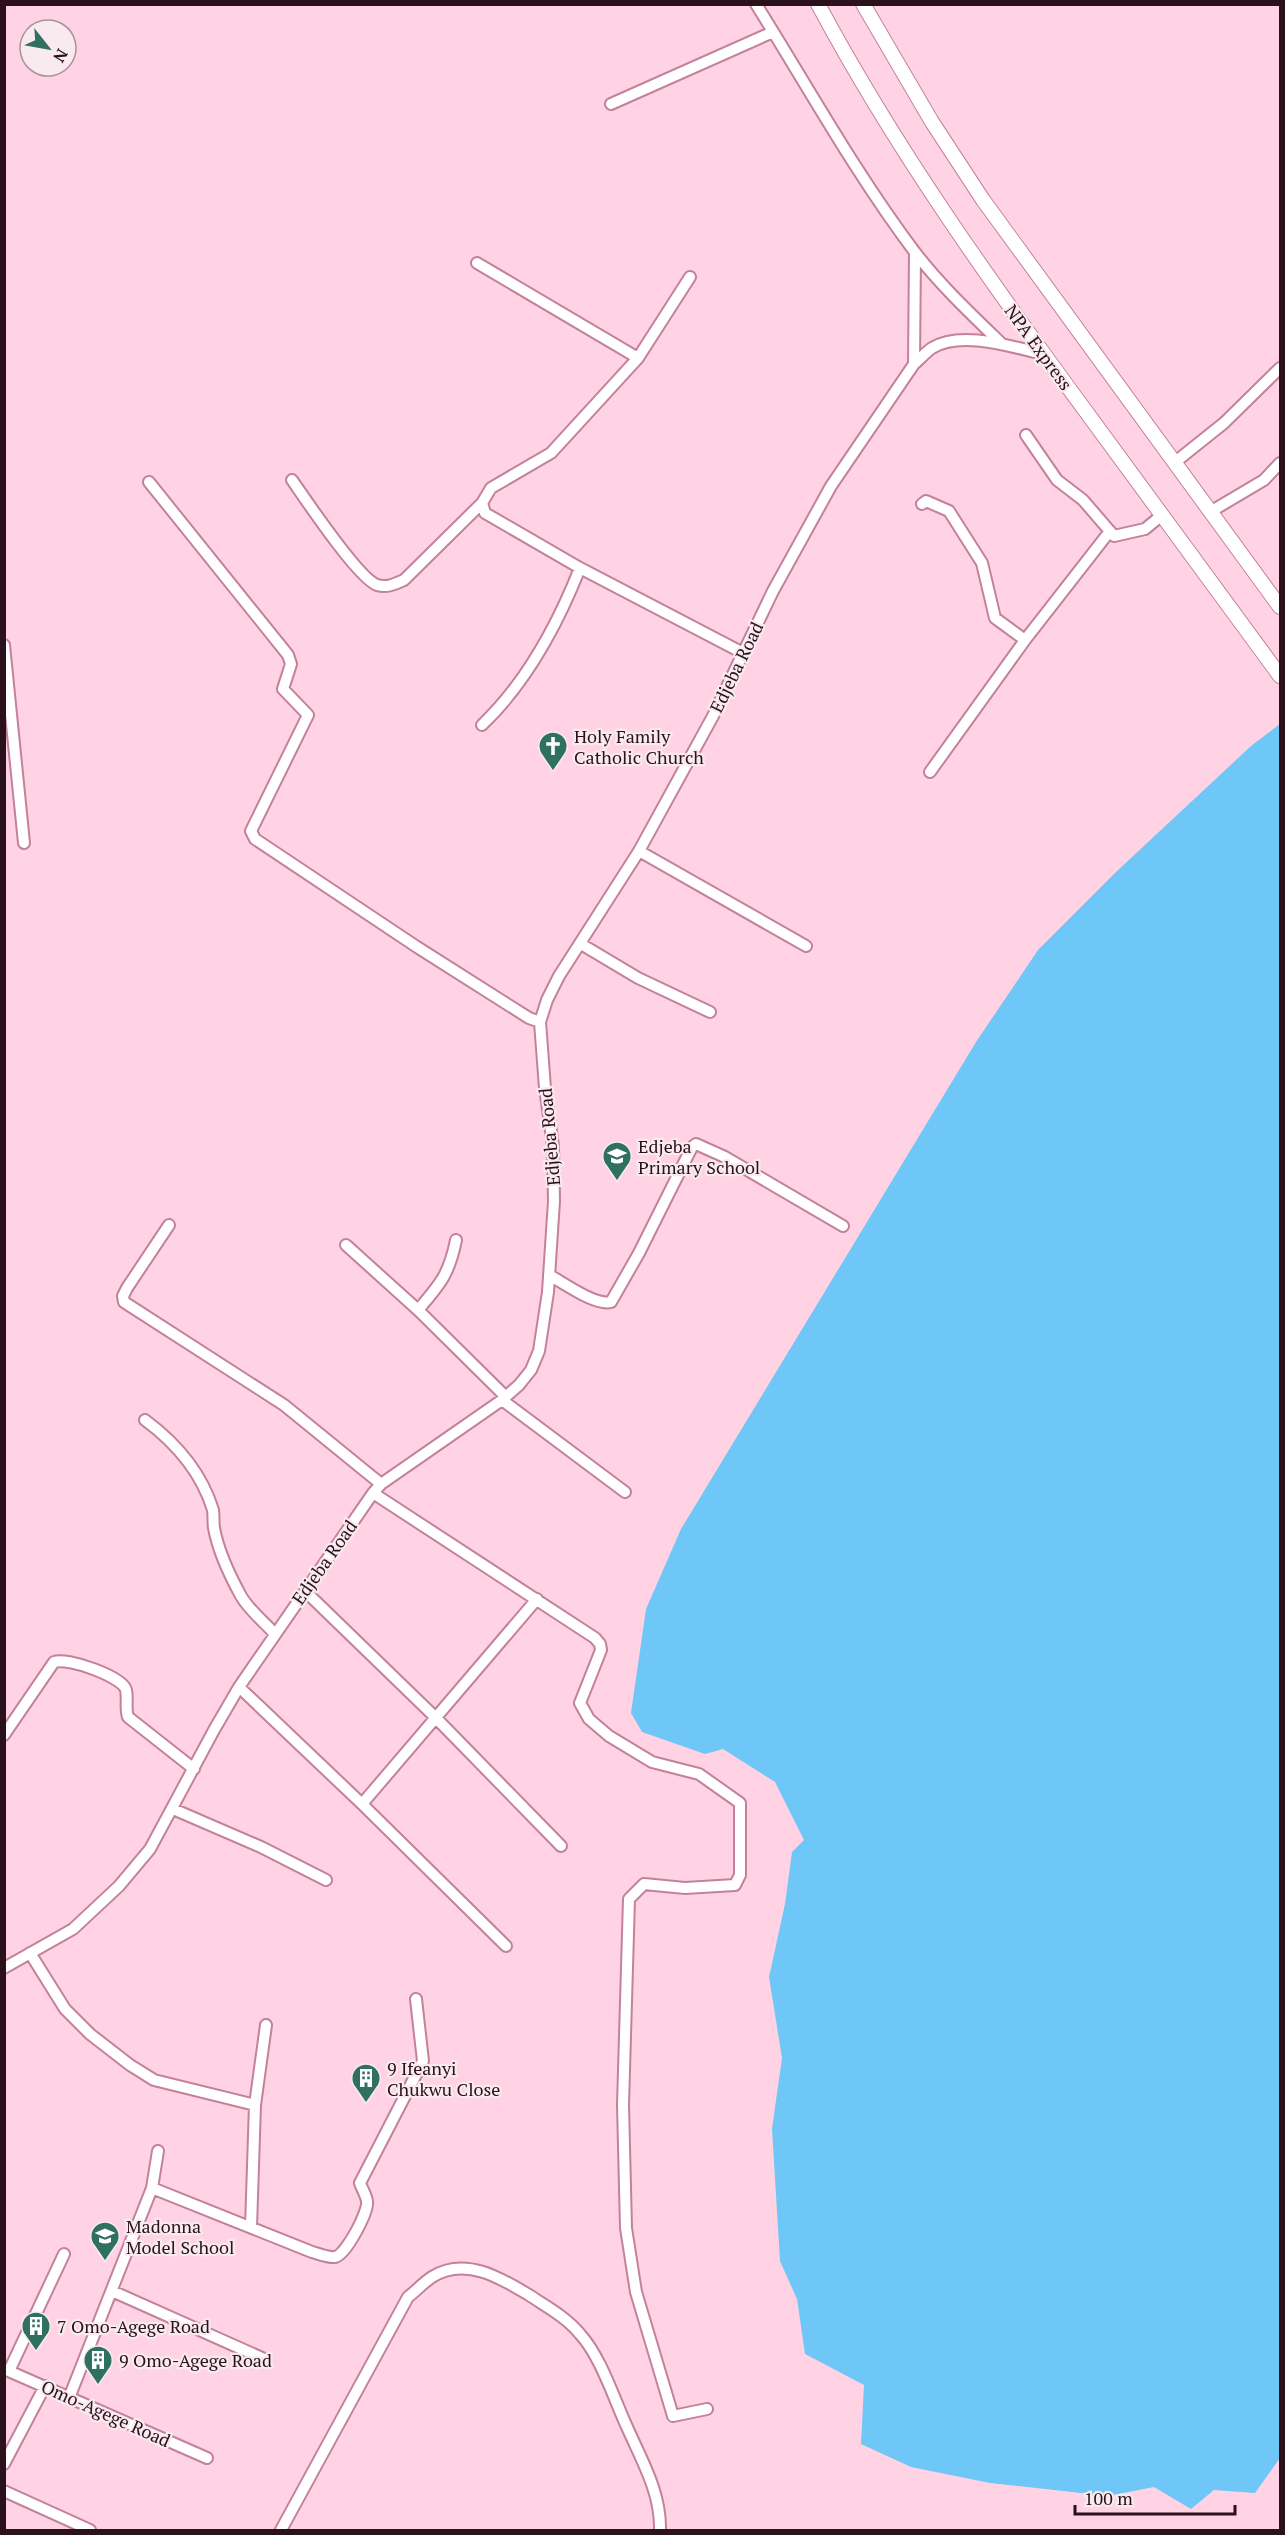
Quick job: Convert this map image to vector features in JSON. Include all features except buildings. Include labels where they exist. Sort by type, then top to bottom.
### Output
[{"type":"main road","name":"NPA Express","points":[[818,4],[865,89],[913,165],[1043,354],[1281,676]]},
{"type":"main road","points":[[862,4],[932,122],[983,200],[1281,607]]},
{"type":"street","points":[[756,4],[867,182],[915,252],[968,312],[1002,345]]},
{"type":"street","points":[[611,104],[773,32]]},
{"type":"street","points":[[914,364],[915,252]]},
{"type":"street","points":[[477,263],[638,358]]},
{"type":"street","points":[[292,480],[345,554],[376,585],[389,587],[404,580],[482,503],[491,488],[550,453],[638,358],[690,277]]},
{"type":"street","name":"Edjeba Road","points":[[4,1968],[73,1929],[119,1886],[150,1849],[239,1687],[373,1493],[381,1484],[504,1399],[531,1370],[539,1351],[549,1275],[554,1201],[554,1146],[545,1088],[540,1022],[547,1000],[559,976],[639,851],[712,716],[773,591],[831,486],[914,364],[932,348],[955,339],[1002,345],[1043,354]]},
{"type":"street","points":[[1174,463],[1224,423],[1281,368]]},
{"type":"street","points":[[1026,435],[1057,480],[1083,500],[1114,536],[1145,529],[1162,515]]},
{"type":"street","points":[[1210,512],[1264,480],[1281,463]]},
{"type":"street","points":[[149,482],[288,655],[291,664],[283,689],[308,715],[251,831],[255,839],[417,947],[529,1018],[540,1022]]},
{"type":"street","points":[[921,504],[926,501],[952,514],[982,563],[994,618],[1025,640]]},
{"type":"street","points":[[482,503],[485,513],[580,568],[743,653]]},
{"type":"street","points":[[930,772],[1025,640],[1110,531]]},
{"type":"street","points":[[482,725],[506,703],[527,675],[580,568]]},
{"type":"street","points":[[4,645],[24,843]]},
{"type":"street","points":[[639,851],[714,891],[806,946]]},
{"type":"street","points":[[581,944],[638,978],[710,1012]]},
{"type":"street","points":[[549,1275],[594,1300],[604,1304],[611,1302],[639,1254],[688,1154],[696,1144],[725,1157],[843,1226]]},
{"type":"street","points":[[170,1225],[123,1296],[124,1302],[284,1406],[381,1484]]},
{"type":"street","points":[[418,1310],[442,1281],[451,1264],[456,1240]]},
{"type":"street","points":[[346,1245],[418,1310],[504,1399],[625,1492]]},
{"type":"street","points":[[145,1420],[175,1444],[190,1462],[214,1513],[213,1527],[220,1549],[242,1598],[274,1634]]},
{"type":"street","points":[[373,1493],[537,1599],[600,1644],[601,1650],[580,1703],[589,1719],[609,1736],[652,1762],[699,1774],[740,1803],[740,1875],[735,1885],[685,1888],[644,1884],[628,1899],[623,2104],[627,2238],[636,2292],[673,2416],[707,2409]]},
{"type":"street","points":[[305,1591],[435,1716],[561,1846]]},
{"type":"street","points":[[362,1804],[537,1599]]},
{"type":"street","points":[[4,1735],[54,1662],[73,1661],[90,1667],[123,1685],[127,1692],[125,1709],[128,1718],[194,1769]]},
{"type":"street","points":[[239,1687],[362,1804],[506,1947]]},
{"type":"street","points":[[173,1809],[261,1847],[326,1880]]},
{"type":"street","points":[[30,1953],[65,2009],[90,2034],[130,2065],[154,2080],[255,2105]]},
{"type":"street","points":[[152,2188],[312,2252],[334,2258],[347,2248],[366,2208],[367,2201],[360,2183],[423,2061],[416,1999]]},
{"type":"street","points":[[250,2227],[255,2105],[264,2055],[266,2025]]},
{"type":"street","points":[[69,2398],[152,2188],[158,2151]]},
{"type":"street","points":[[7,2370],[64,2254]]},
{"type":"street","points":[[280,2530],[408,2297],[434,2276],[456,2269],[478,2269],[513,2285],[560,2315],[581,2335],[598,2363],[646,2469],[659,2503],[660,2530]]},
{"type":"street","points":[[112,2291],[262,2358]]},
{"type":"street","name":"Omo-Agege Road","points":[[7,2370],[207,2458]]},
{"type":"street","points":[[4,2464],[45,2386]]},
{"type":"street","points":[[4,2491],[90,2530]]},
{"type":"water","points":[[1280,724],[1280,2458],[1255,2493],[1214,2490],[1191,2509],[1154,2487],[1108,2496],[990,2483],[911,2467],[861,2444],[864,2385],[805,2354],[797,2299],[780,2261],[772,2129],[782,2058],[769,1977],[785,1904],[792,1852],[804,1840],[775,1782],[723,1749],[705,1754],[642,1732],[631,1713],[646,1609],[681,1529],[976,1042],[1038,950],[1116,872],[1251,746]]},
{"type":"place","name":"Holy Family Catholic Church","points":[[553,772]]},
{"type":"place","name":"Edjeba Primary School","points":[[617,1182]]},
{"type":"place","name":"9 Ifeanyi Chukwu Close","points":[[366,2104]]},
{"type":"place","name":"Madonna Model School","points":[[105,2262]]},
{"type":"place","name":"7 Omo-Agege Road","points":[[36,2352]]},
{"type":"place","name":"9 Omo-Agege Road","points":[[98,2386]]}]
